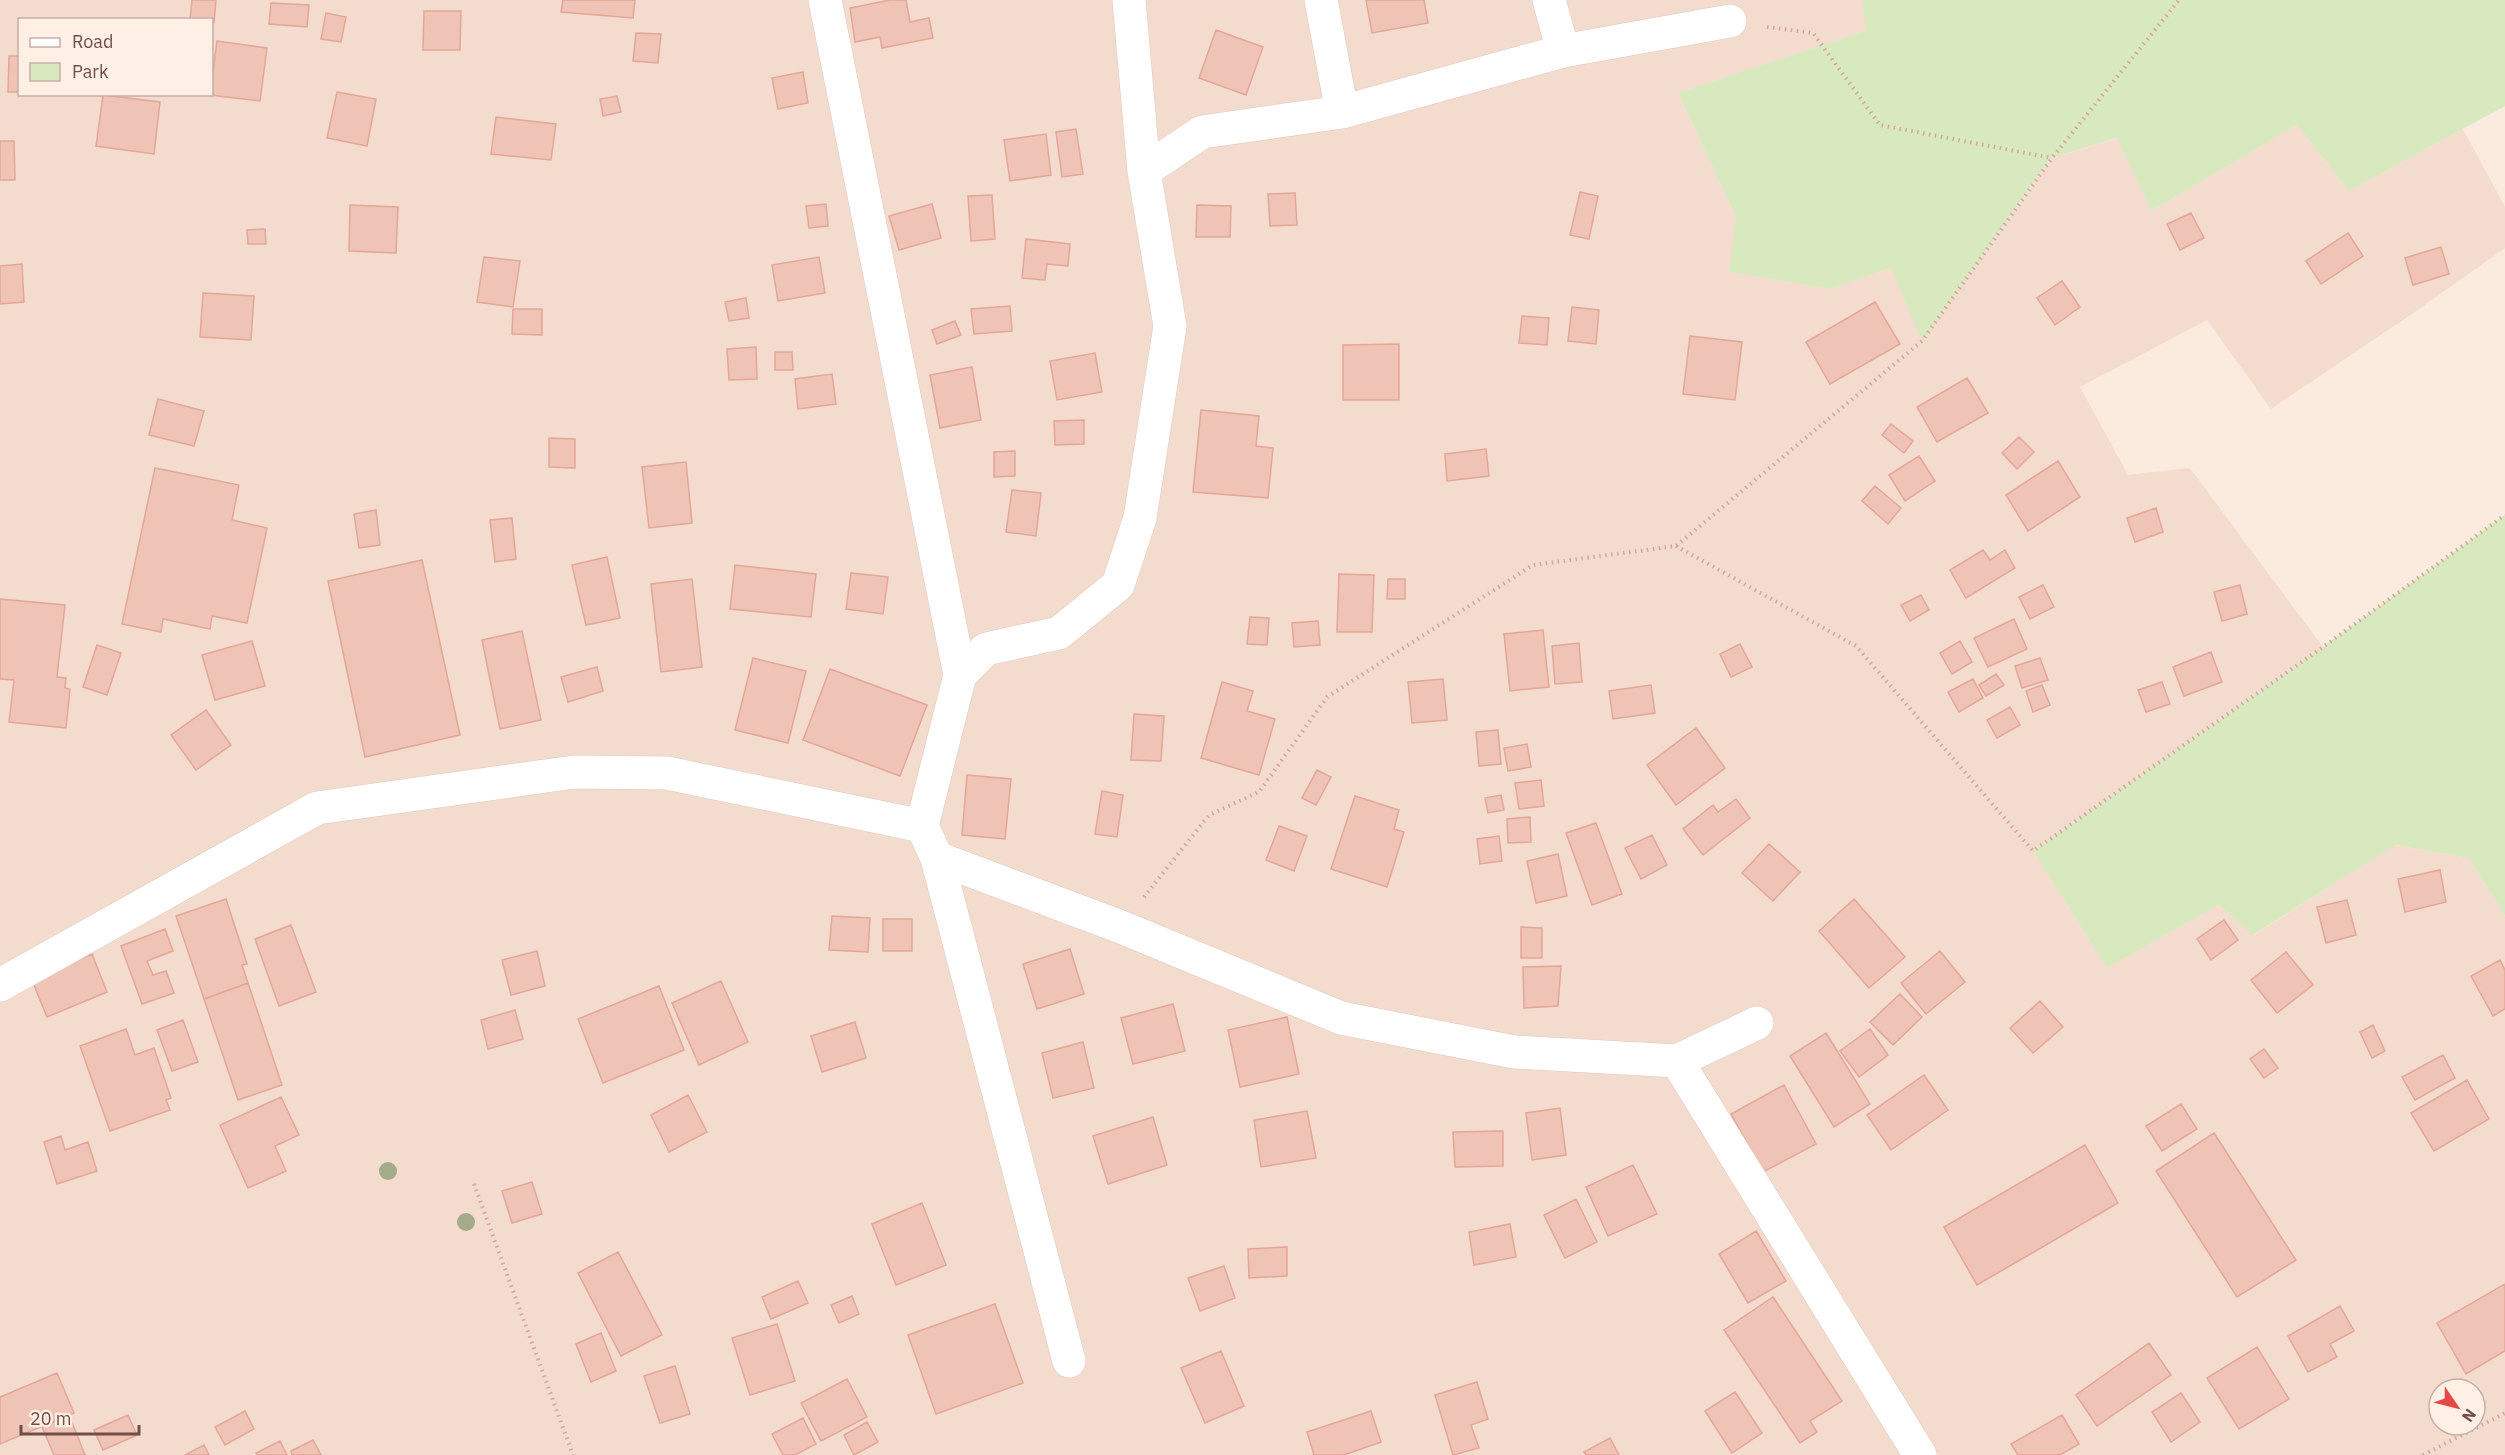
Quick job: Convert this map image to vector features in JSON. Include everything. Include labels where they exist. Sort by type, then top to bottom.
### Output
[{"type":"street","points":[[825,0],[960,675],[922,826],[937,858],[1069,1361]]},
{"type":"street","points":[[960,675],[986,649],[1059,633],[1118,585],[1140,518],[1170,326],[1144,171],[1129,0]]},
{"type":"street","points":[[1321,0],[1342,112]]},
{"type":"street","points":[[1549,0],[1563,51]]},
{"type":"street","points":[[1144,171],[1202,132],[1342,112],[1563,51],[1730,21]]},
{"type":"street","points":[[0,985],[317,808],[574,772],[667,773],[922,826]]},
{"type":"street","points":[[937,858],[1121,927],[1341,1018],[1514,1052],[1677,1061],[1757,1023]]},
{"type":"street","points":[[1677,1061],[1920,1455]]},
{"type":"path","points":[[1121,927],[1209,815],[1259,792],[1327,697],[1533,565],[1676,546],[1922,341],[2052,158],[2179,0]]},
{"type":"path","points":[[1730,21],[1814,33],[1880,124],[2052,158]]},
{"type":"path","points":[[1676,546],[1856,646],[2033,851],[2323,647],[2505,515]]},
{"type":"path","points":[[474,1184],[573,1455]]},
{"type":"path","points":[[2423,1455],[2505,1413]]},
{"type":"shaded area","points":[[0,0],[1862,0],[1867,31],[1678,93],[1736,217],[1730,272],[1830,289],[1891,268],[1922,340],[2052,158],[2118,138],[2151,211],[2297,125],[2349,191],[2463,129],[2505,207],[2505,248],[2271,409],[2207,320],[2080,387],[2128,475],[2190,468],[2323,647],[2033,851],[2107,968],[2219,905],[2254,935],[2394,845],[2469,858],[2505,916],[2505,1455],[0,1455]]},
{"type":"green space","points":[[1862,0],[2505,0],[2505,106],[2349,191],[2297,125],[2151,211],[2117,138],[2051,158],[1922,341],[1891,268],[1830,289],[1729,272],[1736,217],[1678,93],[1866,31]]},
{"type":"green space","points":[[2505,515],[2505,916],[2469,858],[2395,845],[2253,935],[2219,905],[2107,968],[2033,851],[2323,647]]},
{"type":"building","points":[[192,0],[216,0],[214,22],[213,18],[190,18]]},
{"type":"building","points":[[563,0],[635,0],[633,18],[561,12]]},
{"type":"building","points":[[890,0],[906,0],[910,22],[929,18],[933,38],[882,48],[880,37],[855,42],[850,8]]},
{"type":"building","points":[[1366,0],[1424,0],[1428,23],[1372,33]]},
{"type":"building","points":[[271,3],[309,5],[307,27],[269,24]]},
{"type":"building","points":[[424,11],[461,11],[460,50],[423,50]]},
{"type":"building","points":[[326,13],[346,17],[341,42],[321,39]]},
{"type":"building","points":[[1216,30],[1263,47],[1246,95],[1199,78]]},
{"type":"building","points":[[636,33],[661,34],[658,63],[633,61]]},
{"type":"building","points":[[217,41],[267,48],[260,101],[213,95]]},
{"type":"building","points":[[9,56],[18,56],[18,92],[8,92]]},
{"type":"building","points":[[803,72],[808,103],[778,109],[772,78]]},
{"type":"building","points":[[337,92],[376,99],[367,146],[327,138]]},
{"type":"building","points":[[103,96],[160,102],[154,154],[96,146]]},
{"type":"building","points":[[617,96],[621,112],[603,116],[600,99]]},
{"type":"building","points":[[496,117],[556,124],[551,160],[491,154]]},
{"type":"building","points":[[1076,129],[1083,174],[1062,177],[1056,132]]},
{"type":"building","points":[[1046,134],[1051,175],[1010,181],[1004,140]]},
{"type":"building","points":[[0,141],[14,141],[15,180],[0,180]]},
{"type":"building","points":[[1580,192],[1598,196],[1589,239],[1570,235]]},
{"type":"building","points":[[1295,193],[1297,225],[1270,226],[1268,194]]},
{"type":"building","points":[[992,195],[995,239],[971,241],[968,196]]},
{"type":"building","points":[[826,204],[828,226],[809,228],[806,206]]},
{"type":"building","points":[[932,204],[941,238],[899,250],[889,216]]},
{"type":"building","points":[[350,205],[398,207],[396,253],[349,251]]},
{"type":"building","points":[[1197,205],[1231,206],[1230,237],[1196,237]]},
{"type":"building","points":[[2191,213],[2204,238],[2180,250],[2167,224]]},
{"type":"building","points":[[265,229],[266,244],[248,244],[247,230]]},
{"type":"building","points":[[2348,233],[2363,256],[2321,284],[2306,261]]},
{"type":"building","points":[[1026,239],[1070,244],[1068,266],[1047,264],[1045,280],[1022,278]]},
{"type":"building","points":[[2441,247],[2449,274],[2413,285],[2405,258]]},
{"type":"building","points":[[484,257],[520,261],[513,307],[477,302]]},
{"type":"building","points":[[819,257],[825,293],[778,301],[772,265]]},
{"type":"building","points":[[22,264],[24,302],[0,304],[0,266]]},
{"type":"building","points":[[2062,281],[2080,307],[2055,325],[2037,298]]},
{"type":"building","points":[[203,293],[254,296],[251,340],[200,337]]},
{"type":"building","points":[[746,298],[749,318],[729,321],[725,302]]},
{"type":"building","points":[[1875,302],[1900,344],[1830,384],[1806,342]]},
{"type":"building","points":[[1010,306],[1012,331],[974,334],[971,309]]},
{"type":"building","points":[[1572,307],[1599,310],[1596,344],[1568,341]]},
{"type":"building","points":[[513,309],[542,309],[542,335],[512,334]]},
{"type":"building","points":[[1522,316],[1549,318],[1547,345],[1519,343]]},
{"type":"building","points":[[955,321],[961,335],[937,344],[932,330]]},
{"type":"building","points":[[1690,336],[1742,342],[1735,400],[1683,394]]},
{"type":"building","points":[[1399,344],[1399,400],[1343,400],[1343,345]]},
{"type":"building","points":[[756,347],[757,379],[729,380],[727,349]]},
{"type":"building","points":[[775,352],[792,352],[793,370],[775,370]]},
{"type":"building","points":[[1095,353],[1102,392],[1057,400],[1050,361]]},
{"type":"building","points":[[972,367],[981,420],[940,428],[930,375]]},
{"type":"building","points":[[832,374],[836,404],[798,409],[795,379]]},
{"type":"building","points":[[1967,378],[1988,413],[1937,442],[1917,407]]},
{"type":"building","points":[[158,399],[204,411],[194,446],[149,435]]},
{"type":"building","points":[[1201,410],[1259,416],[1256,446],[1273,448],[1268,498],[1193,492]]},
{"type":"building","points":[[1084,420],[1084,444],[1055,445],[1054,421]]},
{"type":"building","points":[[1891,424],[1913,441],[1904,453],[1882,435]]},
{"type":"building","points":[[2019,437],[2034,452],[2017,469],[2002,453]]},
{"type":"building","points":[[549,438],[575,439],[575,468],[549,467]]},
{"type":"building","points":[[1486,449],[1489,476],[1447,481],[1445,454]]},
{"type":"building","points":[[1015,451],[1015,476],[994,477],[994,452]]},
{"type":"building","points":[[1919,456],[1935,481],[1905,501],[1889,475]]},
{"type":"building","points":[[2058,461],[2080,497],[2028,531],[2006,495]]},
{"type":"building","points":[[686,462],[692,523],[649,528],[642,467]]},
{"type":"building","points":[[155,468],[239,485],[232,520],[267,528],[247,623],[212,616],[210,629],[163,619],[161,632],[122,624]]},
{"type":"building","points":[[1875,486],[1901,508],[1888,524],[1862,501]]},
{"type":"building","points":[[1012,490],[1041,493],[1036,536],[1006,532]]},
{"type":"building","points":[[2156,508],[2163,532],[2135,542],[2127,518]]},
{"type":"building","points":[[376,510],[380,545],[359,548],[354,514]]},
{"type":"building","points":[[512,518],[516,559],[495,562],[490,520]]},
{"type":"building","points":[[1983,550],[1990,560],[2005,550],[2015,568],[1966,598],[1950,570]]},
{"type":"building","points":[[607,557],[620,618],[586,625],[572,565]]},
{"type":"building","points":[[422,560],[460,735],[365,757],[328,581]]},
{"type":"building","points":[[735,565],[816,574],[811,617],[730,609]]},
{"type":"building","points":[[851,573],[888,577],[883,614],[846,609]]},
{"type":"building","points":[[1339,574],[1374,575],[1372,632],[1337,632]]},
{"type":"building","points":[[692,579],[702,667],[661,672],[651,584]]},
{"type":"building","points":[[1388,579],[1405,579],[1405,599],[1387,599]]},
{"type":"building","points":[[2043,585],[2054,607],[2030,619],[2019,597]]},
{"type":"building","points":[[2240,585],[2247,614],[2222,621],[2214,592]]},
{"type":"building","points":[[1921,595],[1929,610],[1910,621],[1901,605]]},
{"type":"building","points":[[0,599],[65,605],[57,677],[66,678],[65,688],[70,689],[66,728],[9,722],[14,680],[0,679]]},
{"type":"building","points":[[1250,617],[1269,618],[1267,645],[1247,644]]},
{"type":"building","points":[[2014,619],[2027,649],[1988,667],[1974,638]]},
{"type":"building","points":[[1318,621],[1320,645],[1294,647],[1292,623]]},
{"type":"building","points":[[1543,630],[1549,687],[1510,691],[1504,634]]},
{"type":"building","points":[[522,631],[541,720],[500,729],[482,640]]},
{"type":"building","points":[[252,641],[265,686],[215,700],[202,655]]},
{"type":"building","points":[[1960,641],[1972,662],[1952,674],[1940,653]]},
{"type":"building","points":[[1579,643],[1582,682],[1555,684],[1552,646]]},
{"type":"building","points":[[1740,644],[1752,667],[1731,677],[1720,654]]},
{"type":"building","points":[[97,645],[121,653],[107,695],[83,687]]},
{"type":"building","points":[[2211,652],[2222,682],[2184,696],[2173,667]]},
{"type":"building","points":[[753,658],[806,671],[788,743],[735,730]]},
{"type":"building","points":[[2040,658],[2048,680],[2022,688],[2015,666]]},
{"type":"building","points":[[597,667],[603,691],[568,702],[561,677]]},
{"type":"building","points":[[830,669],[927,705],[900,776],[803,740]]},
{"type":"building","points":[[1996,674],[2004,685],[1986,696],[1979,685]]},
{"type":"building","points":[[1443,679],[1447,720],[1412,723],[1408,682]]},
{"type":"building","points":[[1973,679],[1983,698],[1959,712],[1948,692]]},
{"type":"building","points":[[1222,682],[1253,691],[1247,711],[1275,719],[1259,775],[1201,758]]},
{"type":"building","points":[[2162,682],[2170,704],[2146,712],[2138,690]]},
{"type":"building","points":[[1651,685],[1655,713],[1613,719],[1609,691]]},
{"type":"building","points":[[2042,685],[2050,705],[2033,712],[2026,691]]},
{"type":"building","points":[[2010,707],[2020,725],[1997,738],[1987,720]]},
{"type":"building","points":[[206,710],[231,745],[196,770],[171,735]]},
{"type":"building","points":[[1134,714],[1164,716],[1161,761],[1131,760]]},
{"type":"building","points":[[1696,728],[1725,768],[1676,805],[1647,765]]},
{"type":"building","points":[[1498,730],[1501,764],[1479,766],[1476,732]]},
{"type":"building","points":[[1527,744],[1531,767],[1508,771],[1504,748]]},
{"type":"building","points":[[1317,770],[1331,777],[1316,805],[1302,798]]},
{"type":"building","points":[[967,775],[1011,779],[1005,839],[962,835]]},
{"type":"building","points":[[1541,780],[1544,806],[1519,809],[1515,783]]},
{"type":"building","points":[[1102,791],[1123,795],[1117,837],[1095,834]]},
{"type":"building","points":[[1501,795],[1504,810],[1488,813],[1485,798]]},
{"type":"building","points":[[1355,796],[1399,810],[1394,829],[1404,832],[1387,887],[1331,869]]},
{"type":"building","points":[[1736,799],[1750,818],[1703,855],[1683,829],[1713,805],[1718,812]]},
{"type":"building","points":[[1530,817],[1531,842],[1508,843],[1507,819]]},
{"type":"building","points":[[1596,823],[1622,894],[1592,905],[1566,833]]},
{"type":"building","points":[[1279,826],[1307,836],[1294,871],[1266,860]]},
{"type":"building","points":[[1652,835],[1667,865],[1641,879],[1625,848]]},
{"type":"building","points":[[1499,836],[1502,861],[1480,864],[1477,839]]},
{"type":"building","points":[[1769,844],[1800,872],[1773,901],[1742,873]]},
{"type":"building","points":[[1558,854],[1567,896],[1536,903],[1527,861]]},
{"type":"building","points":[[2440,870],[2446,902],[2405,912],[2398,879]]},
{"type":"building","points":[[226,899],[247,964],[242,965],[248,983],[204,999],[176,916]]},
{"type":"building","points":[[1854,899],[1905,957],[1869,988],[1819,931]]},
{"type":"building","points":[[2347,900],[2356,935],[2326,943],[2317,907]]},
{"type":"building","points":[[832,916],[870,918],[868,952],[829,950]]},
{"type":"building","points":[[883,919],[912,919],[912,951],[883,951]]},
{"type":"building","points":[[2224,920],[2238,940],[2211,960],[2197,939]]},
{"type":"building","points":[[291,925],[316,992],[279,1006],[255,939]]},
{"type":"building","points":[[1521,927],[1542,928],[1542,958],[1521,958]]},
{"type":"building","points":[[165,929],[173,951],[147,961],[153,975],[166,971],[174,993],[142,1004],[121,946]]},
{"type":"building","points":[[1070,949],[1084,994],[1037,1009],[1023,964]]},
{"type":"building","points":[[537,951],[545,986],[511,995],[502,960]]},
{"type":"building","points":[[1940,951],[1965,982],[1926,1014],[1901,983]]},
{"type":"building","points":[[2286,952],[2313,985],[2277,1013],[2251,980]]},
{"type":"building","points":[[92,954],[107,992],[47,1017],[31,978]]},
{"type":"building","points":[[2500,960],[2505,970],[2505,1009],[2493,1016],[2471,976]]},
{"type":"building","points":[[1561,966],[1558,1006],[1524,1008],[1523,967]]},
{"type":"building","points":[[721,981],[748,1042],[699,1065],[672,1003]]},
{"type":"building","points":[[248,983],[282,1085],[238,1100],[204,999]]},
{"type":"building","points":[[659,986],[684,1050],[603,1083],[578,1019]]},
{"type":"building","points":[[1900,994],[1922,1017],[1893,1045],[1870,1022]]},
{"type":"building","points":[[2040,1001],[2063,1027],[2033,1053],[2010,1028]]},
{"type":"building","points":[[1173,1004],[1185,1051],[1133,1064],[1121,1018]]},
{"type":"building","points":[[515,1010],[523,1039],[488,1049],[481,1020]]},
{"type":"building","points":[[1287,1017],[1299,1074],[1240,1087],[1228,1030]]},
{"type":"building","points":[[183,1020],[198,1062],[172,1071],[157,1030]]},
{"type":"building","points":[[855,1022],[866,1058],[822,1072],[811,1036]]},
{"type":"building","points":[[2373,1025],[2385,1051],[2372,1058],[2360,1032]]},
{"type":"building","points":[[126,1029],[135,1055],[154,1048],[171,1098],[166,1100],[170,1110],[110,1131],[80,1046]]},
{"type":"building","points":[[1870,1029],[1888,1055],[1859,1077],[1840,1051]]},
{"type":"building","points":[[1826,1033],[1870,1104],[1834,1127],[1790,1056]]},
{"type":"building","points":[[1083,1042],[1094,1088],[1053,1098],[1042,1053]]},
{"type":"building","points":[[2264,1049],[2278,1068],[2264,1078],[2250,1059]]},
{"type":"building","points":[[2443,1055],[2455,1078],[2415,1100],[2402,1077]]},
{"type":"building","points":[[1924,1075],[1948,1110],[1891,1150],[1867,1115]]},
{"type":"building","points":[[2467,1080],[2489,1119],[2434,1151],[2411,1113]]},
{"type":"building","points":[[1784,1085],[1816,1144],[1763,1172],[1731,1114]]},
{"type":"building","points":[[688,1095],[707,1132],[669,1152],[651,1115]]},
{"type":"building","points":[[281,1097],[299,1135],[275,1146],[286,1171],[248,1188],[220,1125]]},
{"type":"building","points":[[2181,1104],[2197,1129],[2162,1151],[2146,1126]]},
{"type":"building","points":[[1560,1108],[1566,1155],[1532,1160],[1526,1113]]},
{"type":"building","points":[[1307,1111],[1316,1158],[1261,1167],[1254,1120]]},
{"type":"building","points":[[1153,1117],[1167,1165],[1108,1184],[1093,1136]]},
{"type":"building","points":[[1503,1131],[1503,1166],[1455,1167],[1453,1132]]},
{"type":"building","points":[[2214,1133],[2296,1260],[2237,1297],[2156,1171]]},
{"type":"building","points":[[61,1136],[65,1150],[88,1142],[97,1171],[57,1184],[44,1142]]},
{"type":"building","points":[[2085,1145],[2118,1203],[1977,1285],[1944,1227]]},
{"type":"building","points":[[1633,1165],[1657,1214],[1608,1236],[1586,1187]]},
{"type":"building","points":[[532,1182],[542,1214],[512,1223],[502,1191]]},
{"type":"building","points":[[1576,1199],[1597,1242],[1565,1258],[1544,1215]]},
{"type":"building","points":[[922,1203],[946,1265],[896,1285],[872,1224]]},
{"type":"building","points":[[1510,1224],[1516,1257],[1474,1265],[1469,1232]]},
{"type":"building","points":[[1756,1231],[1786,1281],[1748,1303],[1719,1254]]},
{"type":"building","points":[[1287,1247],[1287,1276],[1249,1278],[1248,1249]]},
{"type":"building","points":[[618,1252],[662,1335],[621,1356],[578,1273]]},
{"type":"building","points":[[1224,1266],[1235,1298],[1200,1311],[1188,1278]]},
{"type":"building","points":[[798,1281],[808,1303],[771,1319],[762,1297]]},
{"type":"building","points":[[2505,1284],[2505,1351],[2466,1374],[2437,1323]]},
{"type":"building","points":[[852,1296],[859,1314],[839,1323],[831,1305]]},
{"type":"building","points":[[1773,1297],[1842,1401],[1810,1421],[1817,1432],[1800,1443],[1724,1330]]},
{"type":"building","points":[[995,1304],[1023,1383],[936,1414],[908,1335]]},
{"type":"building","points":[[2340,1306],[2354,1331],[2330,1344],[2337,1357],[2308,1372],[2288,1336]]},
{"type":"building","points":[[777,1324],[795,1381],[750,1395],[732,1338]]},
{"type":"building","points":[[601,1333],[616,1371],[591,1382],[576,1344]]},
{"type":"building","points":[[2149,1343],[2171,1375],[2097,1426],[2076,1395]]},
{"type":"building","points":[[2257,1347],[2289,1399],[2239,1429],[2207,1378]]},
{"type":"building","points":[[1221,1351],[1244,1406],[1205,1423],[1181,1368]]},
{"type":"building","points":[[675,1366],[690,1414],[660,1423],[644,1376]]},
{"type":"building","points":[[57,1373],[74,1413],[0,1444],[0,1397]]},
{"type":"building","points":[[847,1379],[867,1417],[821,1441],[801,1403]]},
{"type":"building","points":[[1477,1382],[1488,1419],[1471,1425],[1479,1448],[1453,1455],[1435,1395]]},
{"type":"building","points":[[1735,1392],[1762,1433],[1732,1453],[1705,1411]]},
{"type":"building","points":[[2181,1393],[2200,1422],[2171,1442],[2152,1412]]},
{"type":"building","points":[[245,1411],[254,1429],[225,1445],[215,1427]]},
{"type":"building","points":[[1371,1411],[1381,1442],[1344,1455],[1314,1455],[1307,1432]]},
{"type":"building","points":[[69,1415],[85,1455],[54,1455],[42,1427]]},
{"type":"building","points":[[128,1415],[137,1435],[103,1450],[94,1430]]},
{"type":"building","points":[[2062,1415],[2079,1444],[2060,1455],[2018,1455],[2011,1444]]},
{"type":"building","points":[[803,1418],[816,1444],[795,1455],[783,1455],[772,1434]]},
{"type":"building","points":[[867,1422],[878,1442],[854,1455],[844,1435]]},
{"type":"building","points":[[1610,1438],[1619,1455],[1586,1455],[1584,1452]]},
{"type":"building","points":[[313,1440],[321,1455],[292,1455],[291,1451]]},
{"type":"building","points":[[280,1441],[287,1455],[257,1455],[256,1453]]},
{"type":"building","points":[[204,1445],[209,1455],[185,1455]]}]
